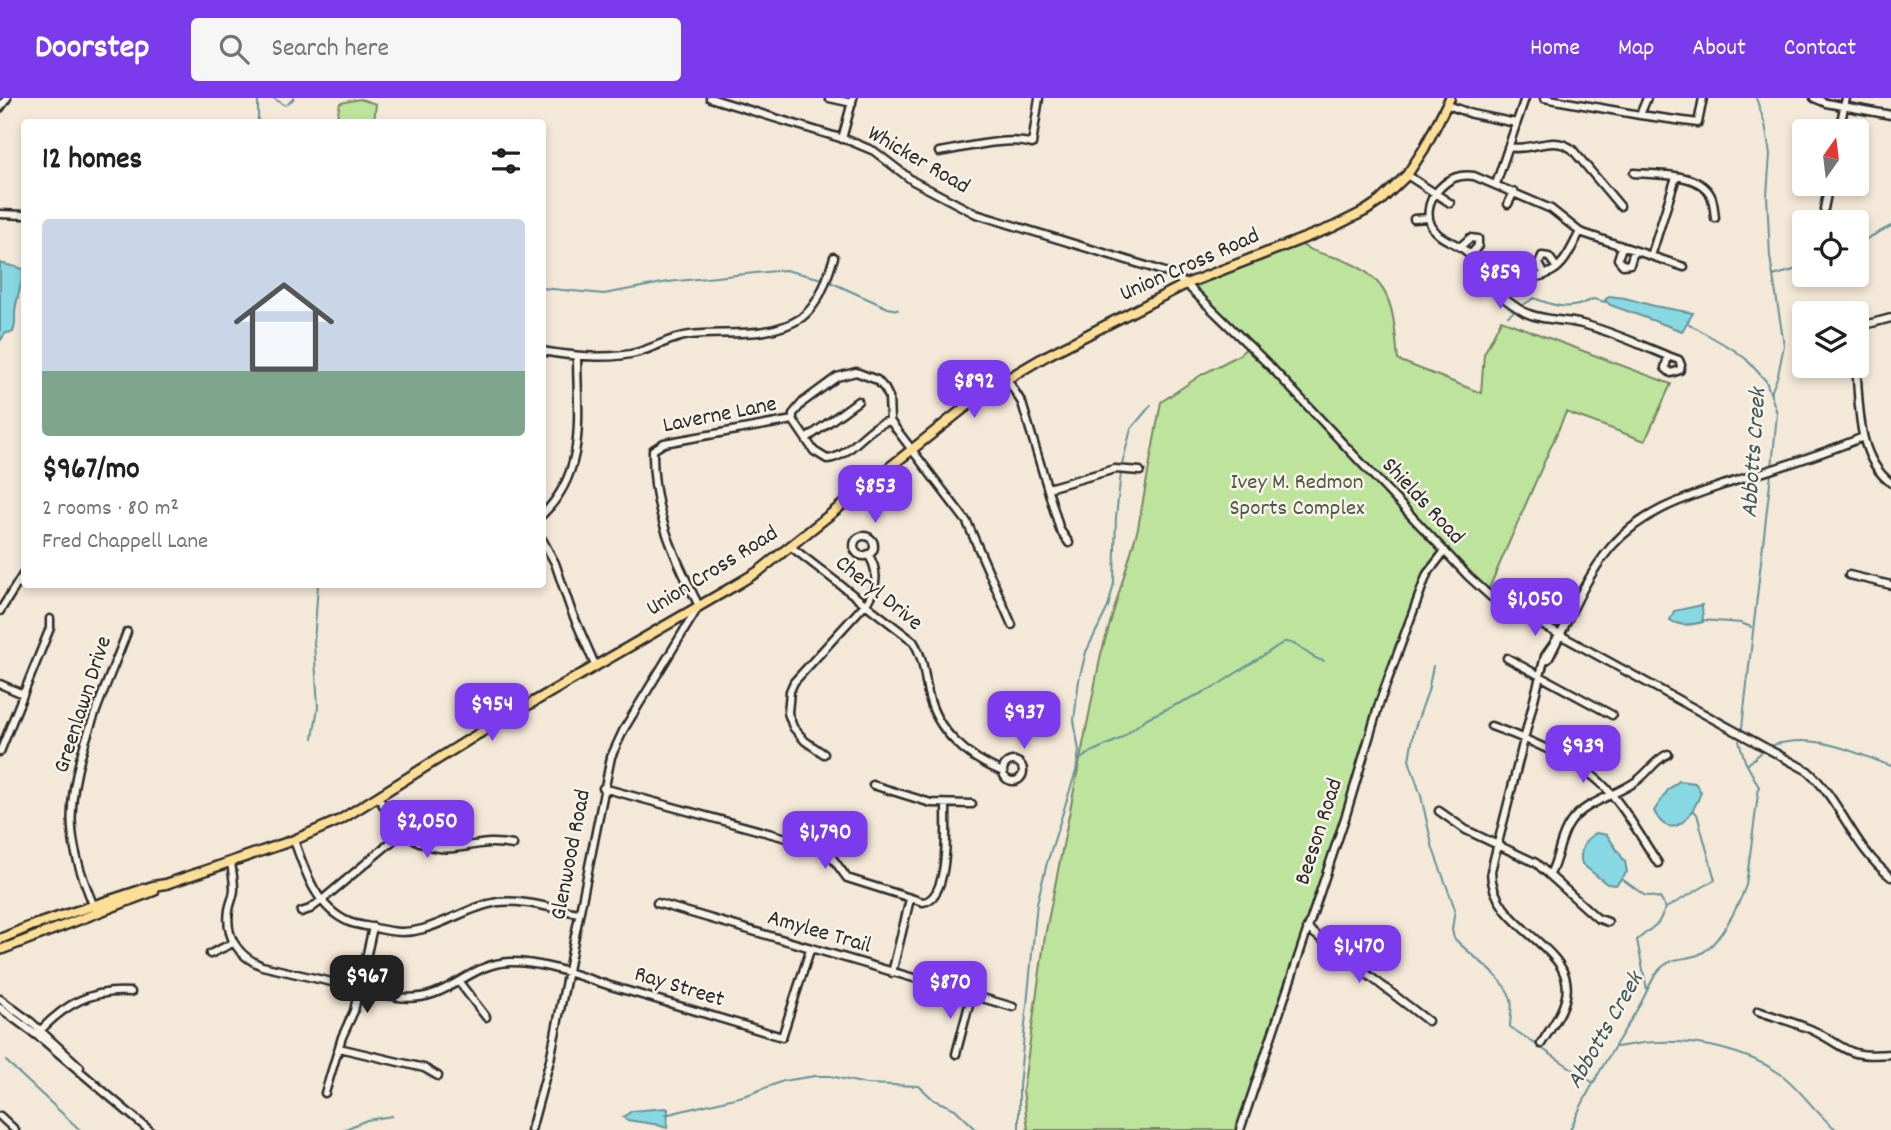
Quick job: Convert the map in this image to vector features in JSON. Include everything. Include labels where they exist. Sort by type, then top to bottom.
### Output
[{"type":"main road","name":"Union Cross Road","points":[[0,950],[155,885],[166,884],[231,862],[340,820],[478,734],[759,570],[912,449],[1007,379],[1186,284],[1353,218],[1380,201],[1407,175],[1449,102]]},
{"type":"main road","name":"Union Cross Road","points":[[0,939],[94,909]]},
{"type":"street","points":[[0,108],[7,98]]},
{"type":"street","name":"Whicker Road","points":[[710,98],[874,151],[913,181],[976,214],[1162,271],[1186,284]]},
{"type":"street","points":[[829,98],[853,100],[842,139]]},
{"type":"street","points":[[939,152],[1007,142],[1025,141],[1032,144],[1039,98]]},
{"type":"street","points":[[1496,184],[1525,98]]},
{"type":"street","points":[[1544,98],[1698,122],[1703,98]]},
{"type":"street","points":[[1585,106],[1586,98]]},
{"type":"street","points":[[1640,115],[1647,98]]},
{"type":"street","points":[[1814,98],[1844,107],[1891,115]]},
{"type":"street","points":[[1842,119],[1846,98]]},
{"type":"street","points":[[1449,102],[1472,114],[1516,123]]},
{"type":"street","points":[[1508,147],[1523,149],[1550,142],[1564,144],[1572,149],[1620,206]]},
{"type":"street","points":[[1634,173],[1696,182],[1712,197],[1715,218]]},
{"type":"street","points":[[1407,175],[1450,203]]},
{"type":"street","points":[[1668,356],[1584,324],[1530,314],[1482,280],[1461,246],[1437,234],[1429,218],[1428,208],[1434,193],[1451,178],[1474,176],[1550,209],[1580,232],[1684,267]]},
{"type":"street","points":[[1651,256],[1676,177]]},
{"type":"street","points":[[1508,204],[1514,192]]},
{"type":"street","points":[[1824,209],[1827,196]]},
{"type":"street","points":[[0,214],[21,215]]},
{"type":"street","points":[[1414,219],[1429,218]]},
{"type":"street","points":[[1500,293],[1507,286],[1522,279],[1545,275],[1557,268],[1566,259],[1580,232]]},
{"type":"street","points":[[1461,246],[1470,238],[1478,239],[1478,246],[1469,255]]},
{"type":"street","points":[[1622,247],[1618,259],[1623,265],[1630,264],[1634,251]]},
{"type":"street","points":[[546,352],[577,356],[625,355],[689,335],[761,332],[785,326],[808,311],[818,297],[834,257]]},
{"type":"street","points":[[1545,275],[1539,264],[1542,257],[1549,257],[1557,268]]},
{"type":"street","name":"Shields Road","points":[[1186,284],[1269,365],[1490,597],[1808,771],[1827,792],[1857,842],[1891,877]]},
{"type":"street","points":[[1869,324],[1891,318]]},
{"type":"street","points":[[546,511],[562,493],[574,465],[577,356]]},
{"type":"street","points":[[890,421],[875,428],[833,458],[820,456],[793,420],[796,409],[837,377],[856,372],[877,380],[885,388],[891,405],[890,421],[967,522],[1012,625]]},
{"type":"street","points":[[1857,378],[1867,452],[1875,467],[1891,483]]},
{"type":"street","points":[[1007,379],[1022,403],[1060,530],[1069,543]]},
{"type":"street","points":[[806,439],[858,401]]},
{"type":"street","name":"Laverne Lane","points":[[699,606],[664,531],[655,474],[654,448],[664,443],[793,420]]},
{"type":"street","points":[[1541,1044],[1565,1001],[1566,978],[1556,958],[1507,914],[1499,903],[1491,878],[1497,844],[1545,661],[1594,571],[1611,547],[1632,527],[1657,510],[1688,497],[1863,437]]},
{"type":"street","points":[[1048,488],[1115,469],[1140,471]]},
{"type":"street","name":"Cheryl Drive","points":[[790,546],[913,641],[923,659],[934,712],[945,732],[971,755],[1003,772]]},
{"type":"street","points":[[546,547],[555,563],[595,665]]},
{"type":"street","name":"Beeson Road","points":[[1240,1130],[1346,815],[1380,701],[1427,574],[1445,551]]},
{"type":"street","points":[[824,754],[805,741],[793,727],[788,713],[790,691],[794,681],[865,604],[875,589],[874,564],[868,554]]},
{"type":"street","points":[[1849,575],[1891,585]]},
{"type":"street","points":[[0,611],[21,578]]},
{"type":"street","name":"Glenwood Road","points":[[531,1130],[550,1060],[611,757],[624,729],[699,606]]},
{"type":"street","points":[[0,752],[50,628],[50,619]]},
{"type":"street","name":"Greenlawn Drive","points":[[94,909],[75,848],[72,814],[74,791],[84,746],[127,632]]},
{"type":"street","points":[[1507,658],[1612,715]]},
{"type":"street","points":[[0,684],[23,694]]},
{"type":"street","points":[[1491,726],[1524,738],[1588,772],[1613,796],[1658,863]]},
{"type":"street","points":[[1550,874],[1563,835],[1575,816],[1583,809],[1613,796],[1639,780],[1659,758],[1668,754]]},
{"type":"street","points":[[873,785],[931,803],[972,804]]},
{"type":"street","points":[[603,788],[816,846],[831,856],[847,878],[911,899],[929,901],[938,885],[946,853],[946,805]]},
{"type":"street","points":[[378,797],[393,820],[419,842],[437,848],[455,848],[487,842],[513,845]]},
{"type":"street","points":[[1439,811],[1460,826],[1536,863],[1597,918],[1608,922]]},
{"type":"street","points":[[301,912],[322,900],[404,832]]},
{"type":"street","points":[[293,840],[309,881],[322,900],[341,918],[354,923],[396,932],[413,932],[480,906],[508,901],[578,913]]},
{"type":"street","points":[[210,954],[233,943],[228,921],[234,887],[231,862]]},
{"type":"street","points":[[892,972],[911,899]]},
{"type":"street","name":"Amylee Trail","points":[[657,903],[810,950],[1013,1007]]},
{"type":"street","points":[[325,1093],[354,1011],[373,927]]},
{"type":"street","points":[[1307,928],[1428,1021]]},
{"type":"street","name":"Ray Street","points":[[233,943],[246,958],[262,966],[407,998],[439,992],[479,968],[523,962],[566,972],[782,1037],[810,950]]},
{"type":"street","points":[[459,982],[486,1017]]},
{"type":"street","points":[[38,1033],[64,1007],[80,998],[107,991],[131,992]]},
{"type":"street","points":[[956,1054],[971,997]]},
{"type":"street","points":[[0,999],[146,1129]]},
{"type":"street","points":[[0,1009],[38,1033]]},
{"type":"street","points":[[1758,1011],[1810,1029],[1851,1054],[1891,1054]]},
{"type":"street","points":[[339,1048],[424,1068],[438,1076]]},
{"type":"street","points":[[0,1116],[15,1130]]},
{"type":"green space","points":[[360,99],[376,104],[374,119],[337,119],[340,103]]},
{"type":"green space","name":"Ivey M. Redmon Sports Complex","points":[[1300,244],[1341,259],[1372,276],[1388,298],[1398,360],[1481,393],[1484,354],[1501,320],[1671,384],[1645,441],[1566,412],[1487,593],[1445,552],[1433,565],[1410,617],[1240,1130],[1028,1130],[1023,1090],[1045,936],[1101,654],[1138,528],[1161,402],[1201,375],[1239,355],[1249,346],[1186,284]]},
{"type":"water","points":[[0,263],[21,268],[21,284],[14,330],[6,333],[0,341]]},
{"type":"water","points":[[1609,296],[1693,313],[1682,331],[1610,305],[1605,300]]},
{"type":"water","points":[[1702,605],[1703,622],[1690,625],[1670,620],[1674,611]]},
{"type":"water","points":[[1679,781],[1695,783],[1701,792],[1688,817],[1681,823],[1668,826],[1654,811],[1668,790]]},
{"type":"water","points":[[1596,833],[1607,835],[1625,862],[1627,872],[1616,885],[1607,884],[1582,864],[1583,846]]},
{"type":"water","points":[[668,1109],[667,1128],[623,1117],[632,1111]]},
{"type":"waterway","points":[[258,98],[258,119]]},
{"type":"waterway","points":[[273,98],[285,105]]},
{"type":"waterway","points":[[288,104],[294,98]]},
{"type":"waterway","name":"Abbotts Creek","points":[[1756,98],[1765,124],[1770,154],[1767,195],[1770,257],[1784,345],[1771,393]]},
{"type":"waterway","points":[[1869,238],[1891,226]]},
{"type":"waterway","points":[[546,288],[604,294],[668,282],[785,270],[823,279]]},
{"type":"waterway","points":[[1773,276],[1792,270]]},
{"type":"waterway","points":[[828,281],[898,310]]},
{"type":"waterway","points":[[1520,307],[1534,298],[1564,306],[1578,305],[1593,299],[1605,302]]},
{"type":"waterway","points":[[1508,316],[1516,310]]},
{"type":"waterway","points":[[1689,324],[1734,350],[1766,381],[1777,413],[1772,468]]},
{"type":"waterway","points":[[1019,1130],[1019,1086],[1037,903],[1076,771],[1079,751],[1074,720],[1079,680],[1086,652],[1108,607],[1114,583],[1116,517],[1122,464],[1131,429],[1151,405]]},
{"type":"waterway","name":"Abbotts Creek","points":[[1742,728],[1771,474]]},
{"type":"waterway","points":[[313,738],[318,707],[314,643],[318,588]]},
{"type":"waterway","points":[[1702,620],[1741,623],[1751,627]]},
{"type":"waterway","points":[[1079,760],[1120,739],[1147,718],[1213,688],[1284,642],[1294,644],[1324,661]]},
{"type":"waterway","points":[[1433,666],[1428,691],[1414,730],[1409,760],[1421,796],[1433,849],[1455,909],[1452,930],[1454,938],[1493,973],[1507,990],[1512,1002],[1510,1027],[1592,1082]]},
{"type":"waterway","name":"Abbotts Creek","points":[[1570,1130],[1656,974],[1668,963],[1698,955],[1706,950],[1721,934],[1743,893],[1759,787],[1745,761],[1739,741]]},
{"type":"waterway","points":[[1769,746],[1786,742],[1817,742],[1846,749],[1891,766]]},
{"type":"waterway","points":[[1748,764],[1763,751]]},
{"type":"waterway","points":[[1647,990],[1637,940],[1658,923],[1666,908],[1715,880],[1697,814],[1693,811]]},
{"type":"waterway","points":[[1622,879],[1644,895],[1660,898],[1666,908]]},
{"type":"waterway","points":[[1616,1047],[1674,1042],[1705,1045],[1737,1053],[1766,1065],[1787,1079],[1837,1130]]},
{"type":"waterway","points":[[6,1061],[80,1130]]},
{"type":"waterway","points":[[665,1115],[747,1095],[783,1081],[830,1076],[866,1084],[919,1086],[934,1100],[955,1109],[977,1130]]},
{"type":"waterway","points":[[343,1130],[367,1120],[392,1116]]}]
